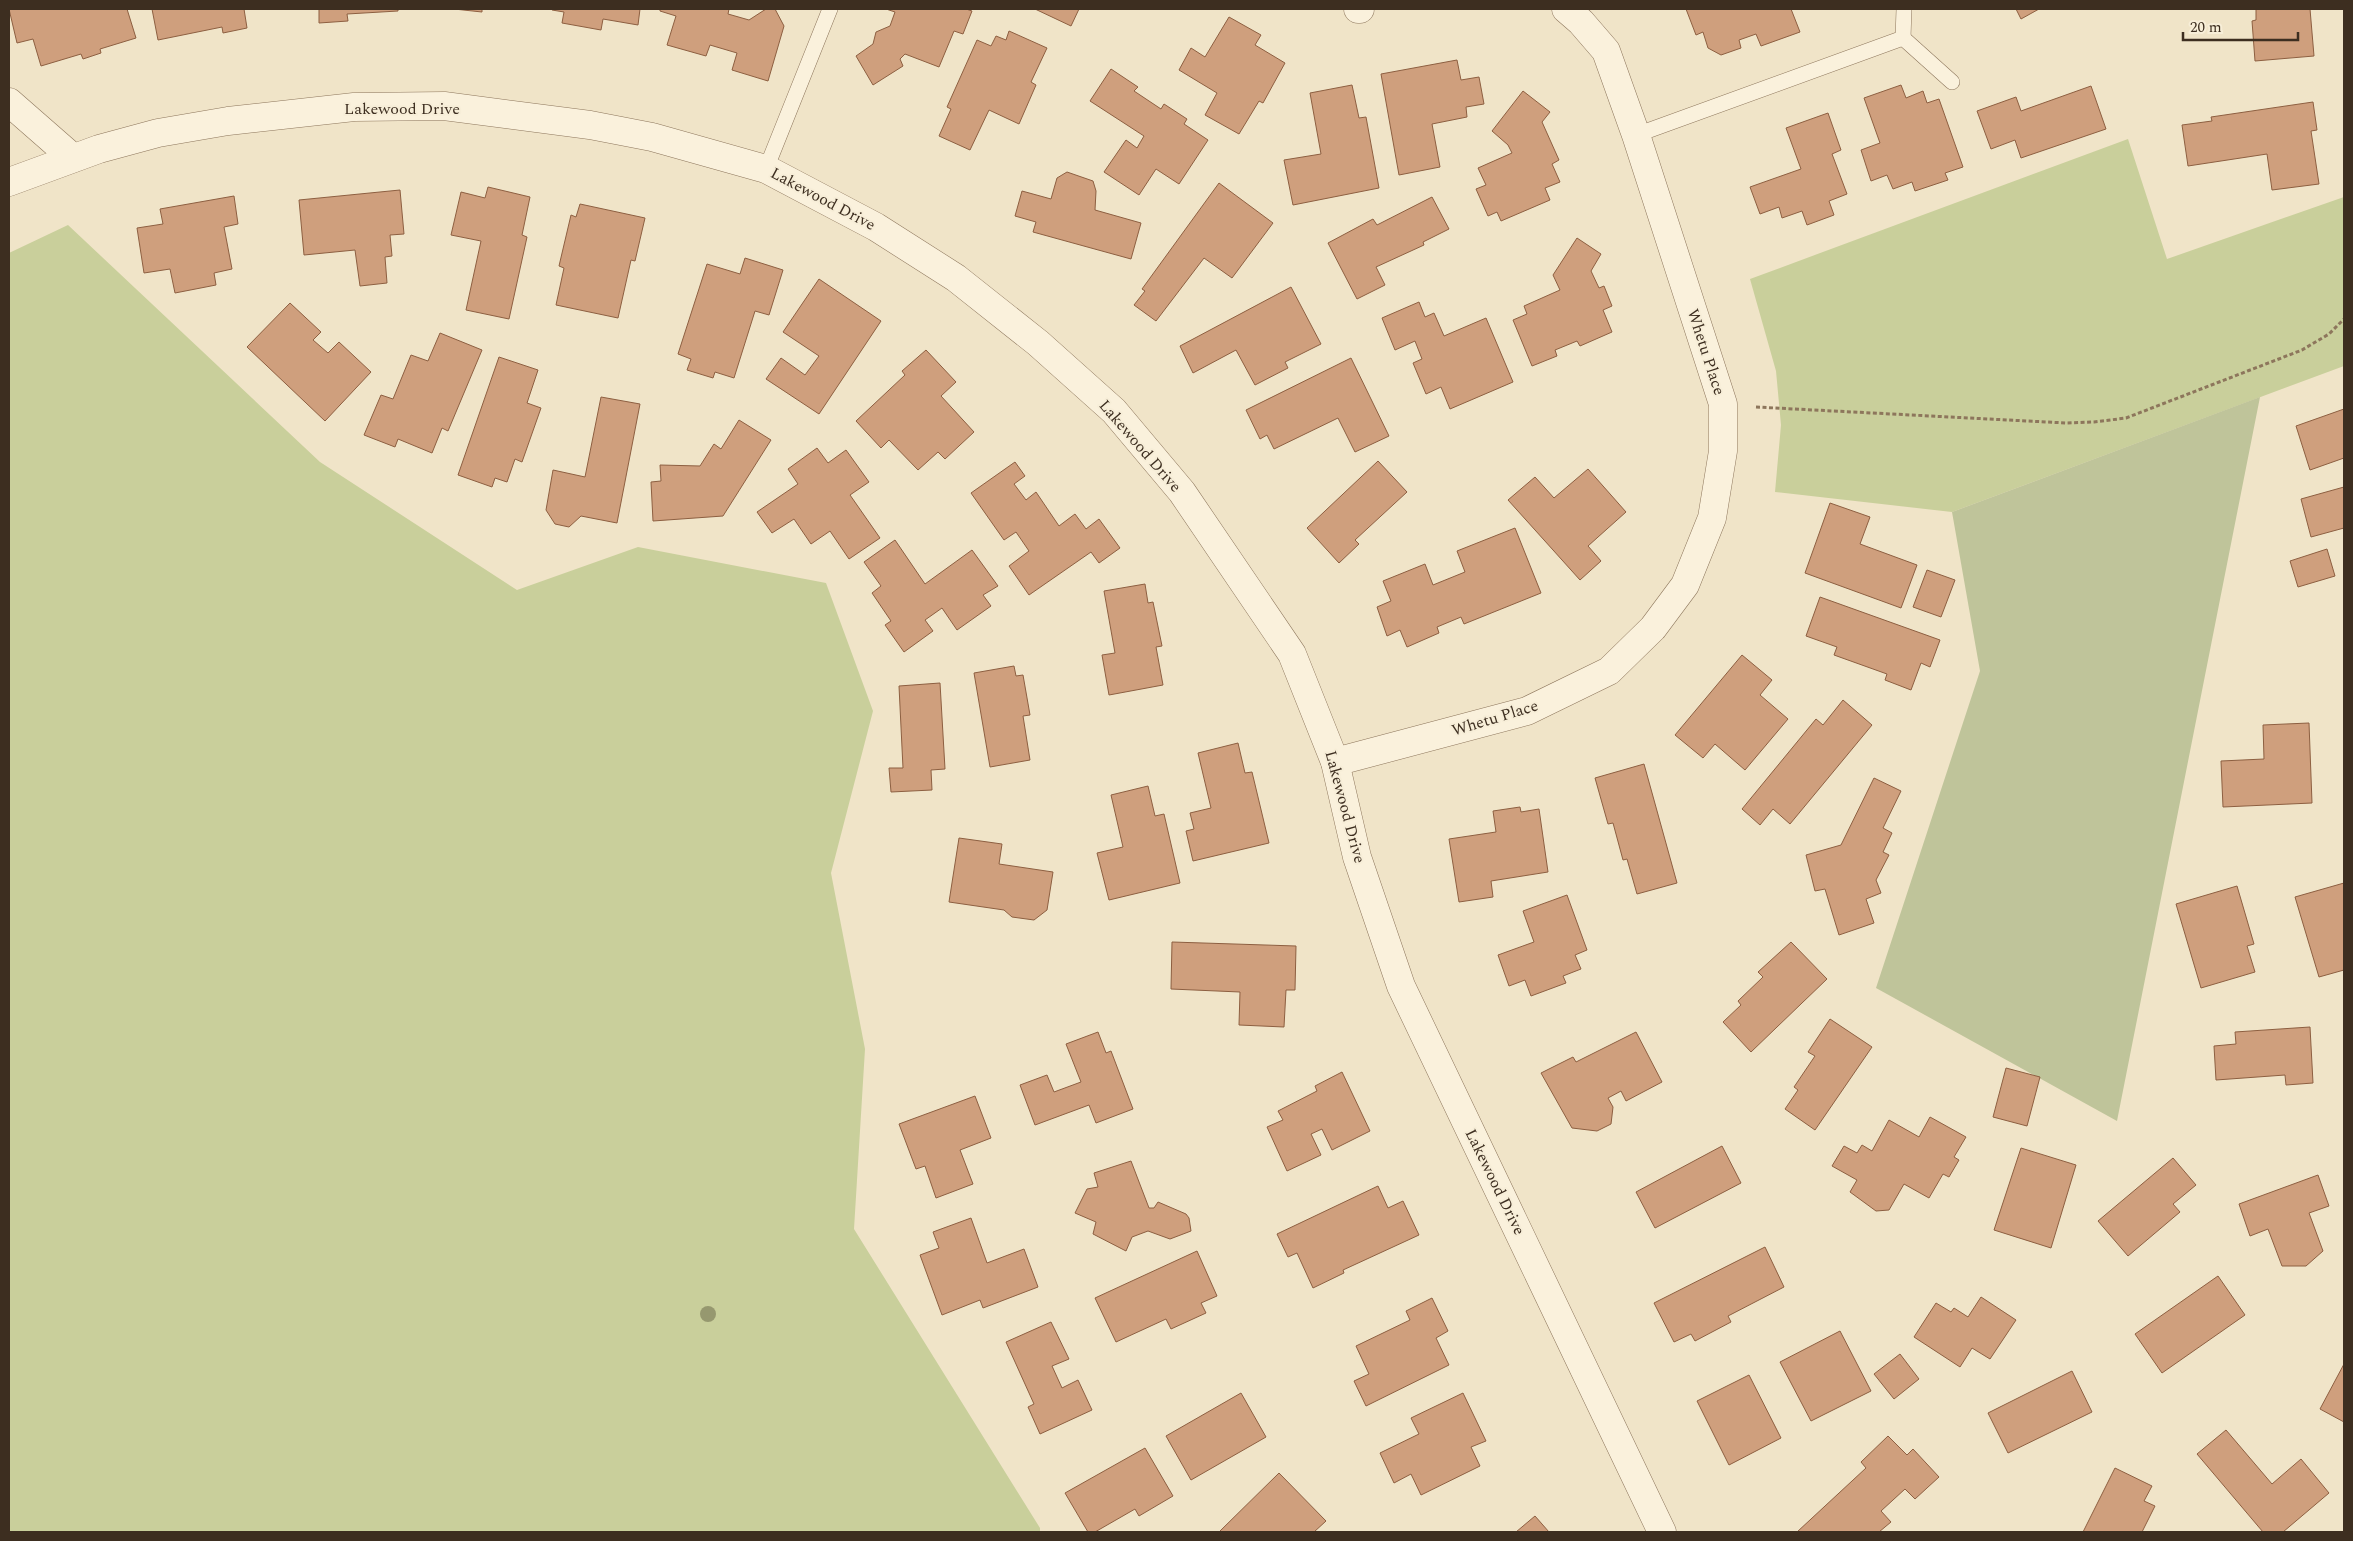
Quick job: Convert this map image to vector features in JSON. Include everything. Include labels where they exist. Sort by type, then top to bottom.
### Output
[{"type":"street","name":"Whetu Place","points":[[1335,762],[1527,711],[1609,671],[1653,628],[1685,585],[1712,518],[1723,451],[1723,404],[1636,135],[1606,51],[1581,22],[1566,9]]},
{"type":"street","points":[[9,102],[73,158]]},
{"type":"street","name":"Lakewood Drive","points":[[9,182],[73,158],[158,133],[228,120],[354,107],[444,106],[590,125],[652,137],[766,169],[876,227],[956,278],[1038,342],[1114,412],[1182,492],[1292,654],[1335,762],[1357,857],[1402,986],[1662,1532]]},
{"type":"lane","points":[[766,169],[830,9]]},
{"type":"lane","points":[[1903,38],[1904,9]]},
{"type":"lane","points":[[1636,135],[1903,38]]},
{"type":"lane","points":[[1903,38],[1952,82]]},
{"type":"path","points":[[1723,404],[1780,409],[2066,423],[2126,418],[2302,350],[2329,334],[2344,319]]},
{"type":"green space","points":[[2128,139],[2167,259],[2344,197],[2344,366],[1952,512],[1775,492],[1781,425],[1776,371],[1750,279]]},
{"type":"green space","points":[[68,225],[320,462],[517,590],[638,547],[826,583],[873,711],[831,873],[865,1049],[854,1229],[1040,1528],[1040,1532],[9,1532],[9,253]]},
{"type":"green space","points":[[2260,397],[2117,1121],[1876,988],[1980,671],[1952,512]]},
{"type":"building","points":[[9,9],[127,9],[136,38],[100,49],[101,53],[83,59],[81,54],[41,66],[33,39],[17,43]]},
{"type":"building","points":[[152,9],[244,9],[247,28],[223,33],[222,27],[158,40]]},
{"type":"building","points":[[319,9],[398,9],[398,11],[347,14],[348,21],[319,23]]},
{"type":"building","points":[[454,9],[482,9],[482,12]]},
{"type":"building","points":[[553,9],[640,9],[638,25],[603,19],[601,30],[562,23],[564,12]]},
{"type":"building","points":[[660,9],[729,9],[728,14],[749,20],[766,9],[775,9],[784,26],[768,81],[732,70],[737,53],[710,45],[706,56],[667,45],[676,16],[660,11]]},
{"type":"building","points":[[886,9],[966,9],[972,11],[963,34],[954,31],[939,67],[905,54],[900,59],[903,66],[873,85],[856,56],[873,44],[876,32],[890,26],[895,12]]},
{"type":"building","points":[[1035,9],[1079,9],[1071,26]]},
{"type":"building","points":[[1686,9],[1791,9],[1800,32],[1761,46],[1756,34],[1739,40],[1741,48],[1721,55],[1708,48],[1703,32],[1696,35]]},
{"type":"building","points":[[2016,9],[2039,9],[2021,19]]},
{"type":"building","points":[[2256,9],[2310,9],[2314,56],[2255,61],[2252,21],[2256,20]]},
{"type":"building","points":[[1229,17],[1261,35],[1255,45],[1285,63],[1263,103],[1259,101],[1239,134],[1205,115],[1217,93],[1179,70],[1191,48],[1205,57]]},
{"type":"building","points":[[1009,31],[1047,48],[1031,82],[1036,85],[1019,124],[989,110],[970,150],[939,136],[951,109],[947,107],[977,40],[991,46],[996,36],[1006,40]]},
{"type":"building","points":[[1457,60],[1461,80],[1479,77],[1484,104],[1466,107],[1467,117],[1432,124],[1440,167],[1399,175],[1381,74]]},
{"type":"building","points":[[1111,69],[1138,87],[1134,91],[1161,109],[1164,104],[1187,119],[1184,124],[1208,140],[1179,184],[1156,169],[1139,195],[1104,172],[1126,140],[1137,148],[1144,136],[1090,101]]},
{"type":"building","points":[[1352,85],[1359,118],[1366,117],[1379,188],[1293,205],[1284,160],[1321,154],[1310,93]]},
{"type":"building","points":[[1901,85],[1906,98],[1923,91],[1927,103],[1939,99],[1963,167],[1945,173],[1948,180],[1915,191],[1912,182],[1893,189],[1887,175],[1871,181],[1861,150],[1880,143],[1864,98]]},
{"type":"building","points":[[2091,86],[2106,129],[2021,158],[2015,140],[1991,149],[1977,111],[2016,97],[2021,111]]},
{"type":"building","points":[[1523,91],[1550,112],[1542,122],[1559,160],[1552,164],[1560,182],[1545,188],[1550,200],[1501,221],[1497,212],[1488,216],[1476,189],[1486,185],[1478,168],[1512,153],[1508,145],[1492,131]]},
{"type":"building","points":[[2313,102],[2317,130],[2311,131],[2319,184],[2272,190],[2267,154],[2188,166],[2182,125],[2212,121],[2211,117]]},
{"type":"building","points":[[1828,113],[1841,150],[1832,154],[1847,194],[1829,201],[1834,215],[1807,225],[1802,211],[1782,218],[1779,207],[1760,214],[1750,187],[1801,169],[1786,128]]},
{"type":"building","points":[[1067,172],[1093,181],[1096,191],[1095,210],[1141,223],[1131,259],[1033,232],[1036,222],[1015,216],[1022,191],[1051,199],[1057,178]]},
{"type":"building","points":[[1219,183],[1273,223],[1232,278],[1204,258],[1156,321],[1134,305],[1145,291],[1142,289]]},
{"type":"building","points":[[488,187],[530,197],[522,235],[527,237],[509,319],[466,310],[481,241],[451,235],[461,192],[485,198]]},
{"type":"building","points":[[400,190],[404,234],[390,235],[392,256],[385,257],[387,283],[360,286],[355,250],[304,255],[299,200]]},
{"type":"building","points":[[234,196],[238,224],[224,227],[232,269],[214,273],[216,285],[175,293],[170,269],[144,273],[137,228],[163,224],[160,209]]},
{"type":"building","points":[[1432,197],[1449,229],[1423,242],[1424,245],[1376,267],[1385,285],[1357,299],[1328,243],[1373,219],[1377,225]]},
{"type":"building","points":[[580,204],[645,218],[635,261],[631,260],[618,318],[556,305],[564,268],[559,266],[571,215],[576,217]]},
{"type":"building","points":[[1577,238],[1601,254],[1591,271],[1599,288],[1604,286],[1612,306],[1603,310],[1612,332],[1580,346],[1577,341],[1555,350],[1557,356],[1532,366],[1513,320],[1527,314],[1524,306],[1560,290],[1553,275]]},
{"type":"building","points":[[745,258],[783,270],[769,315],[755,311],[734,378],[715,372],[713,378],[687,370],[691,359],[678,354],[707,264],[740,274]]},
{"type":"building","points":[[819,279],[881,321],[819,414],[766,379],[781,358],[805,375],[819,356],[783,332]]},
{"type":"building","points":[[1291,287],[1321,344],[1285,362],[1288,368],[1255,385],[1236,350],[1193,373],[1180,346]]},
{"type":"building","points":[[1419,302],[1425,317],[1434,313],[1444,336],[1486,318],[1513,382],[1450,409],[1441,387],[1426,394],[1413,363],[1422,359],[1415,341],[1395,350],[1382,318]]},
{"type":"building","points":[[290,303],[321,332],[313,340],[328,353],[339,342],[371,372],[325,421],[247,347]]},
{"type":"building","points":[[440,333],[482,350],[448,431],[442,428],[432,453],[398,439],[395,447],[364,435],[381,395],[393,399],[411,355],[428,361]]},
{"type":"building","points":[[926,350],[956,382],[941,396],[974,432],[945,459],[938,452],[918,470],[889,440],[881,448],[856,421],[905,375],[902,371]]},
{"type":"building","points":[[499,357],[538,370],[527,403],[541,408],[522,462],[515,459],[507,482],[495,478],[492,487],[458,475]]},
{"type":"building","points":[[1351,358],[1389,436],[1355,452],[1338,418],[1274,449],[1267,435],[1260,439],[1246,410]]},
{"type":"building","points":[[601,397],[640,404],[617,523],[581,516],[569,527],[555,524],[546,510],[553,470],[585,477]]},
{"type":"building","points":[[2344,409],[2344,458],[2310,470],[2296,426]]},
{"type":"building","points":[[739,420],[771,440],[723,516],[653,521],[651,482],[661,481],[660,465],[700,466],[714,444],[721,449]]},
{"type":"building","points":[[817,448],[828,463],[846,450],[869,482],[850,495],[880,538],[849,559],[830,531],[811,544],[794,519],[772,533],[757,512],[798,484],[788,469]]},
{"type":"building","points":[[1378,461],[1407,492],[1355,540],[1359,544],[1339,563],[1307,528]]},
{"type":"building","points":[[1015,462],[1025,476],[1014,484],[1026,500],[1036,492],[1059,526],[1075,514],[1086,529],[1099,519],[1120,548],[1099,563],[1091,552],[1029,595],[1009,566],[1029,551],[1016,532],[1004,540],[971,493]]},
{"type":"building","points":[[1588,469],[1626,512],[1588,546],[1601,561],[1580,580],[1508,500],[1535,477],[1554,498]]},
{"type":"building","points":[[2344,487],[2344,528],[2311,537],[2301,499]]},
{"type":"building","points":[[1830,503],[1870,517],[1860,544],[1917,565],[1901,608],[1805,573]]},
{"type":"building","points":[[1515,528],[1541,593],[1464,624],[1461,617],[1437,627],[1439,633],[1407,647],[1400,630],[1387,636],[1377,607],[1391,601],[1383,581],[1425,564],[1433,585],[1465,572],[1457,551]]},
{"type":"building","points":[[895,540],[925,584],[972,550],[998,586],[983,595],[991,606],[957,630],[942,608],[925,620],[933,631],[904,652],[885,625],[891,621],[872,593],[881,586],[864,562]]},
{"type":"building","points":[[2327,549],[2335,576],[2298,587],[2290,561]]},
{"type":"building","points":[[1927,570],[1955,580],[1941,617],[1913,607]]},
{"type":"building","points":[[1145,584],[1148,603],[1153,602],[1162,646],[1156,647],[1163,685],[1109,695],[1102,655],[1115,653],[1104,591]]},
{"type":"building","points":[[1820,597],[1940,640],[1930,667],[1921,663],[1911,690],[1885,680],[1887,674],[1834,655],[1837,647],[1806,636]]},
{"type":"building","points":[[1742,655],[1772,680],[1760,695],[1788,719],[1745,770],[1715,744],[1703,758],[1675,735]]},
{"type":"building","points":[[1014,666],[1016,676],[1023,675],[1030,715],[1023,716],[1030,760],[990,767],[974,673]]},
{"type":"building","points":[[940,683],[945,769],[931,770],[932,790],[891,792],[889,768],[903,768],[899,686]]},
{"type":"building","points":[[1843,700],[1872,725],[1790,824],[1773,809],[1760,825],[1742,809],[1816,719],[1823,725]]},
{"type":"building","points":[[2309,723],[2312,803],[2223,807],[2221,761],[2264,759],[2263,725]]},
{"type":"building","points":[[1238,743],[1245,773],[1252,772],[1269,843],[1193,861],[1186,831],[1194,829],[1190,813],[1211,808],[1198,753]]},
{"type":"building","points":[[1644,764],[1677,883],[1637,894],[1627,859],[1623,860],[1613,823],[1608,824],[1595,778]]},
{"type":"building","points":[[1874,778],[1901,791],[1883,828],[1892,833],[1883,852],[1889,855],[1876,880],[1881,893],[1866,899],[1874,923],[1839,935],[1825,889],[1815,891],[1806,855],[1841,845]]},
{"type":"building","points":[[1148,786],[1155,816],[1164,814],[1180,883],[1109,900],[1097,853],[1123,847],[1111,795]]},
{"type":"building","points":[[1520,807],[1521,812],[1539,809],[1548,872],[1491,881],[1493,897],[1459,902],[1449,839],[1496,832],[1493,811]]},
{"type":"building","points":[[959,838],[1002,844],[999,864],[1053,872],[1047,910],[1034,920],[1012,917],[1004,910],[949,902]]},
{"type":"building","points":[[2344,883],[2344,970],[2319,977],[2295,897]]},
{"type":"building","points":[[2237,886],[2254,944],[2247,946],[2255,972],[2201,988],[2176,904]]},
{"type":"building","points":[[1567,895],[1587,950],[1575,955],[1581,969],[1563,976],[1566,983],[1531,996],[1525,980],[1509,986],[1498,955],[1534,942],[1523,911]]},
{"type":"building","points":[[1172,942],[1296,946],[1295,990],[1286,990],[1284,1027],[1239,1025],[1240,992],[1171,989]]},
{"type":"building","points":[[1791,942],[1827,979],[1751,1052],[1723,1022],[1741,1005],[1738,1001],[1763,977],[1758,972]]},
{"type":"building","points":[[1830,1019],[1872,1047],[1815,1130],[1785,1109],[1798,1090],[1794,1087],[1815,1056],[1808,1052]]},
{"type":"building","points":[[2310,1027],[2313,1083],[2286,1085],[2285,1075],[2216,1080],[2214,1046],[2236,1044],[2235,1032]]},
{"type":"building","points":[[1098,1032],[1106,1053],[1111,1051],[1133,1109],[1096,1123],[1089,1105],[1035,1125],[1020,1085],[1047,1075],[1054,1092],[1081,1082],[1066,1044]]},
{"type":"building","points":[[1636,1032],[1662,1082],[1626,1101],[1621,1091],[1608,1098],[1613,1107],[1611,1124],[1597,1131],[1572,1128],[1541,1073],[1573,1057],[1576,1062]]},
{"type":"building","points":[[2006,1068],[2040,1077],[2027,1126],[1993,1117]]},
{"type":"building","points":[[1342,1072],[1370,1131],[1332,1150],[1322,1129],[1311,1134],[1321,1155],[1287,1171],[1267,1127],[1283,1120],[1278,1111],[1317,1091],[1315,1086]]},
{"type":"building","points":[[975,1096],[991,1138],[960,1150],[973,1184],[936,1198],[925,1166],[916,1169],[899,1124]]},
{"type":"building","points":[[1930,1117],[1966,1137],[1954,1157],[1959,1160],[1949,1177],[1943,1174],[1929,1198],[1904,1184],[1889,1210],[1876,1211],[1850,1192],[1857,1180],[1832,1166],[1844,1146],[1857,1153],[1862,1145],[1872,1151],[1889,1120],[1919,1137]]},
{"type":"building","points":[[1722,1146],[1741,1183],[1655,1228],[1636,1192]]},
{"type":"building","points":[[2021,1148],[2076,1165],[2051,1248],[1994,1230]]},
{"type":"building","points":[[2173,1158],[2196,1185],[2173,1204],[2180,1212],[2128,1256],[2098,1221]]},
{"type":"building","points":[[1131,1161],[1149,1208],[1154,1208],[1158,1202],[1186,1214],[1189,1218],[1191,1231],[1170,1239],[1148,1231],[1132,1237],[1126,1251],[1093,1234],[1096,1222],[1075,1213],[1087,1189],[1098,1187],[1094,1173]]},
{"type":"building","points":[[2318,1175],[2329,1206],[2309,1213],[2323,1251],[2306,1266],[2282,1266],[2268,1229],[2250,1236],[2239,1204]]},
{"type":"building","points":[[1378,1186],[1388,1208],[1403,1201],[1419,1235],[1343,1270],[1344,1273],[1313,1288],[1297,1253],[1288,1257],[1277,1234]]},
{"type":"building","points":[[971,1218],[987,1263],[1024,1249],[1038,1287],[983,1308],[980,1300],[942,1315],[920,1255],[939,1248],[933,1232]]},
{"type":"building","points":[[1765,1247],[1784,1287],[1728,1316],[1731,1322],[1695,1341],[1691,1334],[1674,1342],[1654,1303]]},
{"type":"building","points":[[1197,1251],[1217,1296],[1201,1303],[1206,1313],[1171,1329],[1166,1319],[1116,1342],[1095,1298]]},
{"type":"building","points":[[2218,1276],[2245,1315],[2162,1373],[2135,1334]]},
{"type":"building","points":[[1981,1297],[2016,1320],[1990,1359],[1972,1348],[1960,1367],[1914,1337],[1936,1303],[1951,1312],[1954,1308],[1968,1317]]},
{"type":"building","points":[[1432,1298],[1448,1331],[1436,1338],[1449,1365],[1366,1406],[1354,1381],[1369,1374],[1356,1346],[1410,1320],[1406,1311]]},
{"type":"building","points":[[1051,1322],[1069,1359],[1052,1366],[1062,1388],[1078,1380],[1092,1410],[1040,1434],[1028,1407],[1034,1404],[1006,1342]]},
{"type":"building","points":[[1840,1331],[1871,1391],[1811,1421],[1780,1362]]},
{"type":"building","points":[[1900,1354],[1919,1379],[1894,1399],[1874,1374]]},
{"type":"building","points":[[2344,1364],[2344,1422],[2320,1409]]},
{"type":"building","points":[[2072,1371],[2092,1412],[2008,1453],[1988,1413]]},
{"type":"building","points":[[1749,1375],[1781,1438],[1729,1465],[1697,1401]]},
{"type":"building","points":[[1241,1393],[1266,1437],[1191,1480],[1166,1436]]},
{"type":"building","points":[[1463,1393],[1486,1441],[1471,1447],[1480,1466],[1421,1495],[1411,1474],[1394,1483],[1380,1453],[1419,1434],[1411,1418]]},
{"type":"building","points":[[2226,1430],[2272,1484],[2301,1459],[2329,1493],[2283,1532],[2263,1532],[2197,1454]]},
{"type":"building","points":[[1888,1436],[1907,1455],[1913,1449],[1939,1477],[1915,1499],[1905,1489],[1881,1511],[1891,1522],[1879,1532],[1797,1532],[1866,1468],[1861,1462]]},
{"type":"building","points":[[1145,1448],[1173,1496],[1139,1516],[1135,1509],[1095,1532],[1088,1532],[1065,1493]]},
{"type":"building","points":[[2115,1468],[2152,1486],[2144,1501],[2155,1506],[2142,1532],[2083,1532]]},
{"type":"building","points":[[1279,1473],[1326,1521],[1314,1532],[1219,1532]]},
{"type":"building","points":[[1535,1516],[1549,1532],[1516,1532]]}]
